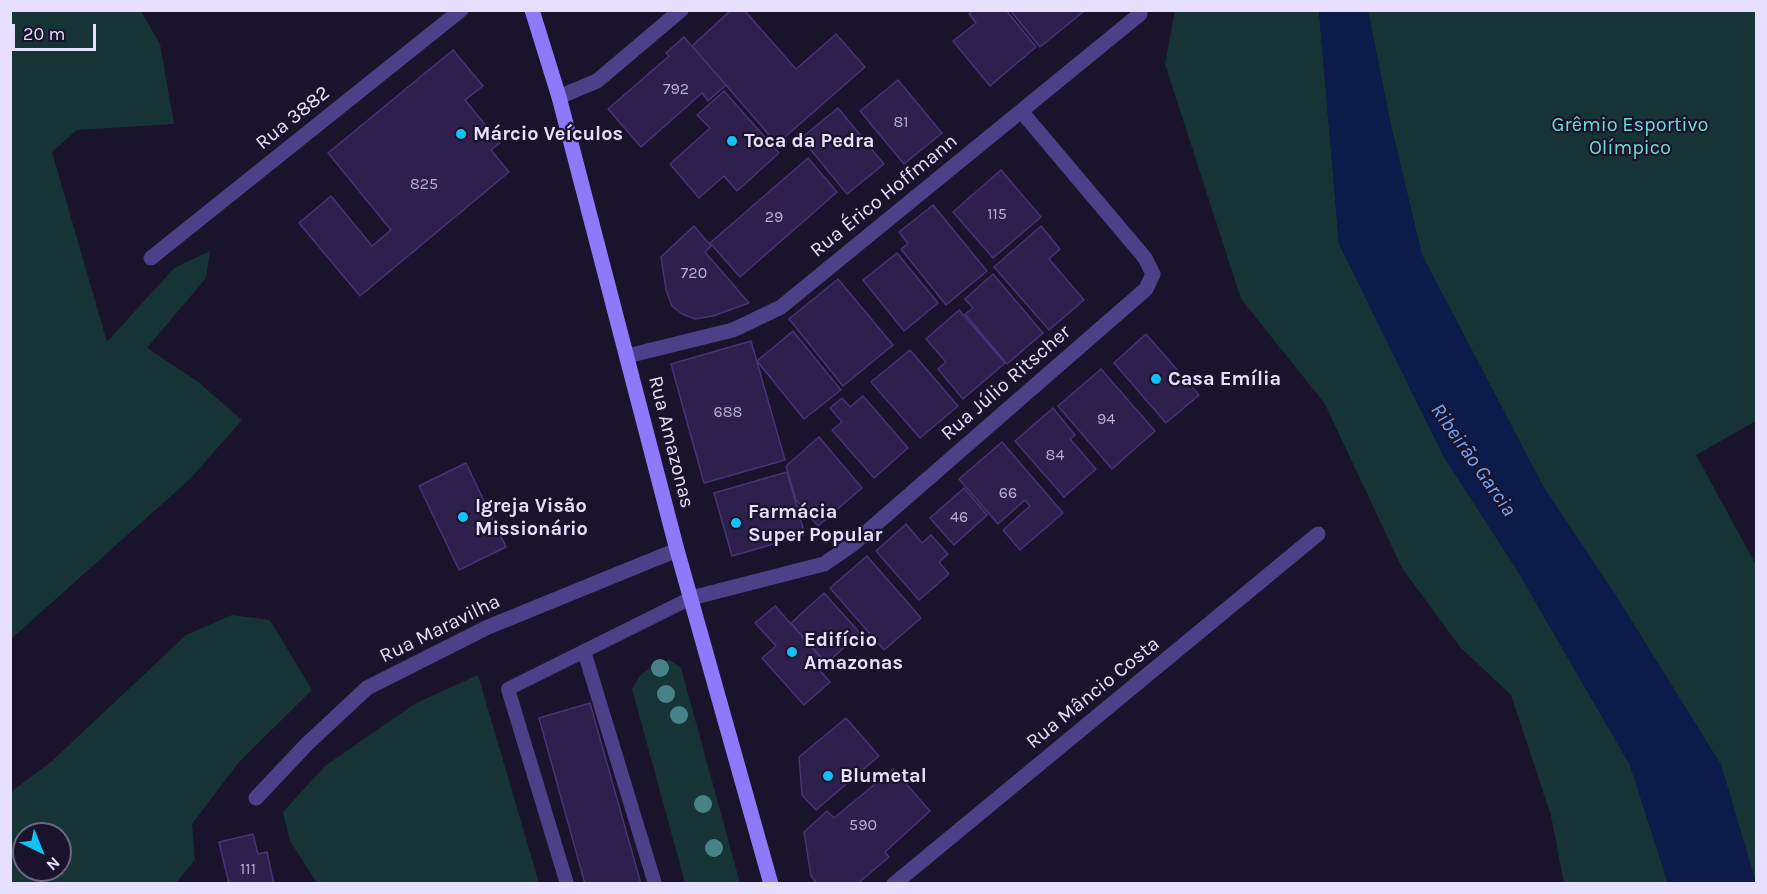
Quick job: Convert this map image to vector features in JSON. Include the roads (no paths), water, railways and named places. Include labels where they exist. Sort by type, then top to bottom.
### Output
[{"type":"main road","name":"Rua Amazonas","points":[[532,10],[559,97],[677,550],[771,884]]},
{"type":"street","name":"Rua 3882","points":[[151,258],[461,10]]},
{"type":"street","points":[[559,97],[597,81],[681,10]]},
{"type":"street","name":"Rua Érico Hoffmann","points":[[627,356],[733,330],[781,307],[1140,14]]},
{"type":"street","name":"Rua Júlio Ritscher","points":[[691,598],[824,564],[853,543],[1146,289],[1154,274],[1145,258],[1021,111]]},
{"type":"street","name":"Rua Mâncio Costa","points":[[894,884],[1318,534]]},
{"type":"street","name":"Rua Maravilha","points":[[256,798],[307,744],[367,688],[488,627],[677,550]]},
{"type":"lane","points":[[567,884],[508,689],[691,598]]},
{"type":"lane","points":[[584,651],[655,884]]},
{"type":"water","name":"Ribeirão Garcia","points":[[1319,11],[1368,11],[1391,126],[1422,255],[1544,488],[1618,599],[1721,765],[1756,883],[1668,883],[1630,765],[1517,570],[1444,457],[1339,244]]},
{"type":"place","name":"Márcio Veículos","points":[[461,134]]},
{"type":"place","name":"Toca da Pedra","points":[[732,141]]},
{"type":"place","name":"Casa Emília","points":[[1156,379]]},
{"type":"place","name":"Igreja Visão Missionário","points":[[463,517]]},
{"type":"place","name":"Farmácia Super Popular","points":[[736,523]]},
{"type":"place","name":"Edifício Amazonas","points":[[792,652]]},
{"type":"place","name":"Blumetal","points":[[828,776]]},
{"type":"park label","name":"Grêmio Esportivo Olímpico","points":[[1630,136]]}]
